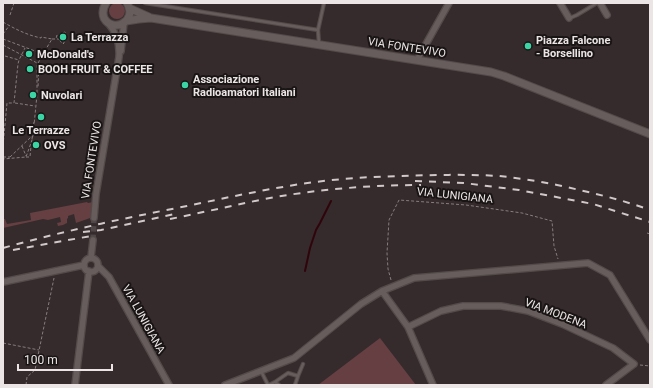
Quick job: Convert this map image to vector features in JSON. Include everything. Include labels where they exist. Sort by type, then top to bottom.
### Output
[{"type":"street","points":[[97,3],[106,21],[114,25],[125,22],[130,13],[128,6]]},
{"type":"street","points":[[102,12],[106,3]]},
{"type":"street","points":[[417,60],[449,3]]},
{"type":"street","points":[[560,3],[569,18]]},
{"type":"street","points":[[599,3],[607,15]]},
{"type":"street","name":"VIA FONTEVIVO","points":[[128,6],[151,18]]},
{"type":"street","name":"VIA FONTEVIVO","points":[[94,218],[96,194],[119,57],[122,48],[125,22],[139,19],[151,18],[491,72],[650,134]]},
{"type":"street","name":"VIA FONTEVIVO","points":[[106,21],[117,36],[119,57]]},
{"type":"street","points":[[91,257],[93,240]]},
{"type":"street","points":[[91,257],[97,261],[98,266],[96,270],[89,271],[86,270],[84,265],[86,259],[91,257]]},
{"type":"street","points":[[225,385],[294,358],[360,304],[382,291],[414,278],[588,263],[610,275],[650,340]]},
{"type":"street","points":[[3,282],[84,265]]},
{"type":"street","name":"VIA LUNIGIANA","points":[[98,266],[109,277],[169,385]]},
{"type":"street","points":[[75,385],[89,271]]},
{"type":"street","points":[[382,291],[408,328],[433,385]]},
{"type":"street","name":"VIA MODENA","points":[[408,328],[441,311],[463,306],[508,307],[528,311],[562,324],[613,348],[634,364]]},
{"type":"street","points":[[606,385],[634,364]]},
{"type":"lane","points":[[145,3],[318,30]]},
{"type":"lane","points":[[319,45],[318,30],[324,3]]},
{"type":"lane","points":[[569,18],[578,15],[599,3]]},
{"type":"lane","points":[[295,385],[303,364]]},
{"type":"lane","points":[[261,371],[268,385],[288,373],[298,376]]},
{"type":"lane","points":[[275,382],[280,385]]},
{"type":"path","points":[[10,15],[14,3]]},
{"type":"path","points":[[3,22],[34,37],[64,40]]},
{"type":"path","points":[[3,34],[9,26]]},
{"type":"path","points":[[56,39],[57,35],[65,32],[64,43],[60,40]]},
{"type":"path","points":[[60,35],[60,40]]},
{"type":"path","points":[[3,39],[43,54]]},
{"type":"path","points":[[26,157],[33,135],[38,65],[52,39]]},
{"type":"path","points":[[3,45],[39,64],[38,87],[30,157],[3,158]]},
{"type":"path","points":[[14,103],[19,60],[26,48]]},
{"type":"path","points":[[5,56],[19,60]]},
{"type":"path","points":[[3,102],[36,106]]},
{"type":"path","points":[[3,146],[7,103]]},
{"type":"path","points":[[10,158],[33,135]]},
{"type":"path","points":[[22,145],[26,157]]},
{"type":"path","points":[[3,158],[26,157]]},
{"type":"path","name":"VIA LUNIGIANA","points":[[392,287],[387,253],[389,220],[399,200],[466,205],[522,213],[552,221],[554,246],[560,265]]},
{"type":"path","points":[[26,385],[27,377],[35,370],[55,271]]},
{"type":"path","points":[[3,344],[39,350]]},
{"type":"path","points":[[634,364],[650,366]]},
{"type":"shaded area","points":[[114,3],[120,3],[125,8],[123,17],[120,19],[114,19],[109,14],[109,8]]},
{"type":"shaded area","points":[[93,202],[93,217],[76,223],[74,214],[68,216],[67,223],[58,226],[57,223],[61,222],[60,217],[48,220],[43,219],[3,228],[3,219],[5,219],[7,224],[31,220],[30,213]]},
{"type":"shaded area","points":[[380,338],[416,385],[318,385]]},
{"type":"waterway","points":[[305,271],[316,230],[331,201]]},
{"type":"tunnel","points":[[93,240],[94,218]]},
{"type":"railway","points":[[3,248],[95,225],[244,194],[313,182],[362,178],[449,175],[487,175],[506,177],[543,182],[581,190],[650,210]]},
{"type":"railway","points":[[415,181],[464,183],[519,190],[593,204],[650,222]]},
{"type":"railway","points":[[170,219],[293,194],[348,188],[421,185]]},
{"type":"railway","points":[[83,232],[101,230],[175,214]]},
{"type":"railway","points":[[13,250],[91,236]]},
{"type":"place","name":"La Terrazza","points":[[63,37]]},
{"type":"place","name":"Piazza Falcone - Borsellino","points":[[528,46]]},
{"type":"place","name":"McDonald's","points":[[29,54]]},
{"type":"place","name":"BOOH FRUIT & COFFEE","points":[[30,69]]},
{"type":"place","name":"Associazione Radioamatori Italiani","points":[[185,85]]},
{"type":"place","name":"Nuvolari","points":[[33,95]]},
{"type":"place","name":"Le Terrazze","points":[[41,117]]},
{"type":"place","name":"OVS","points":[[36,145]]}]
